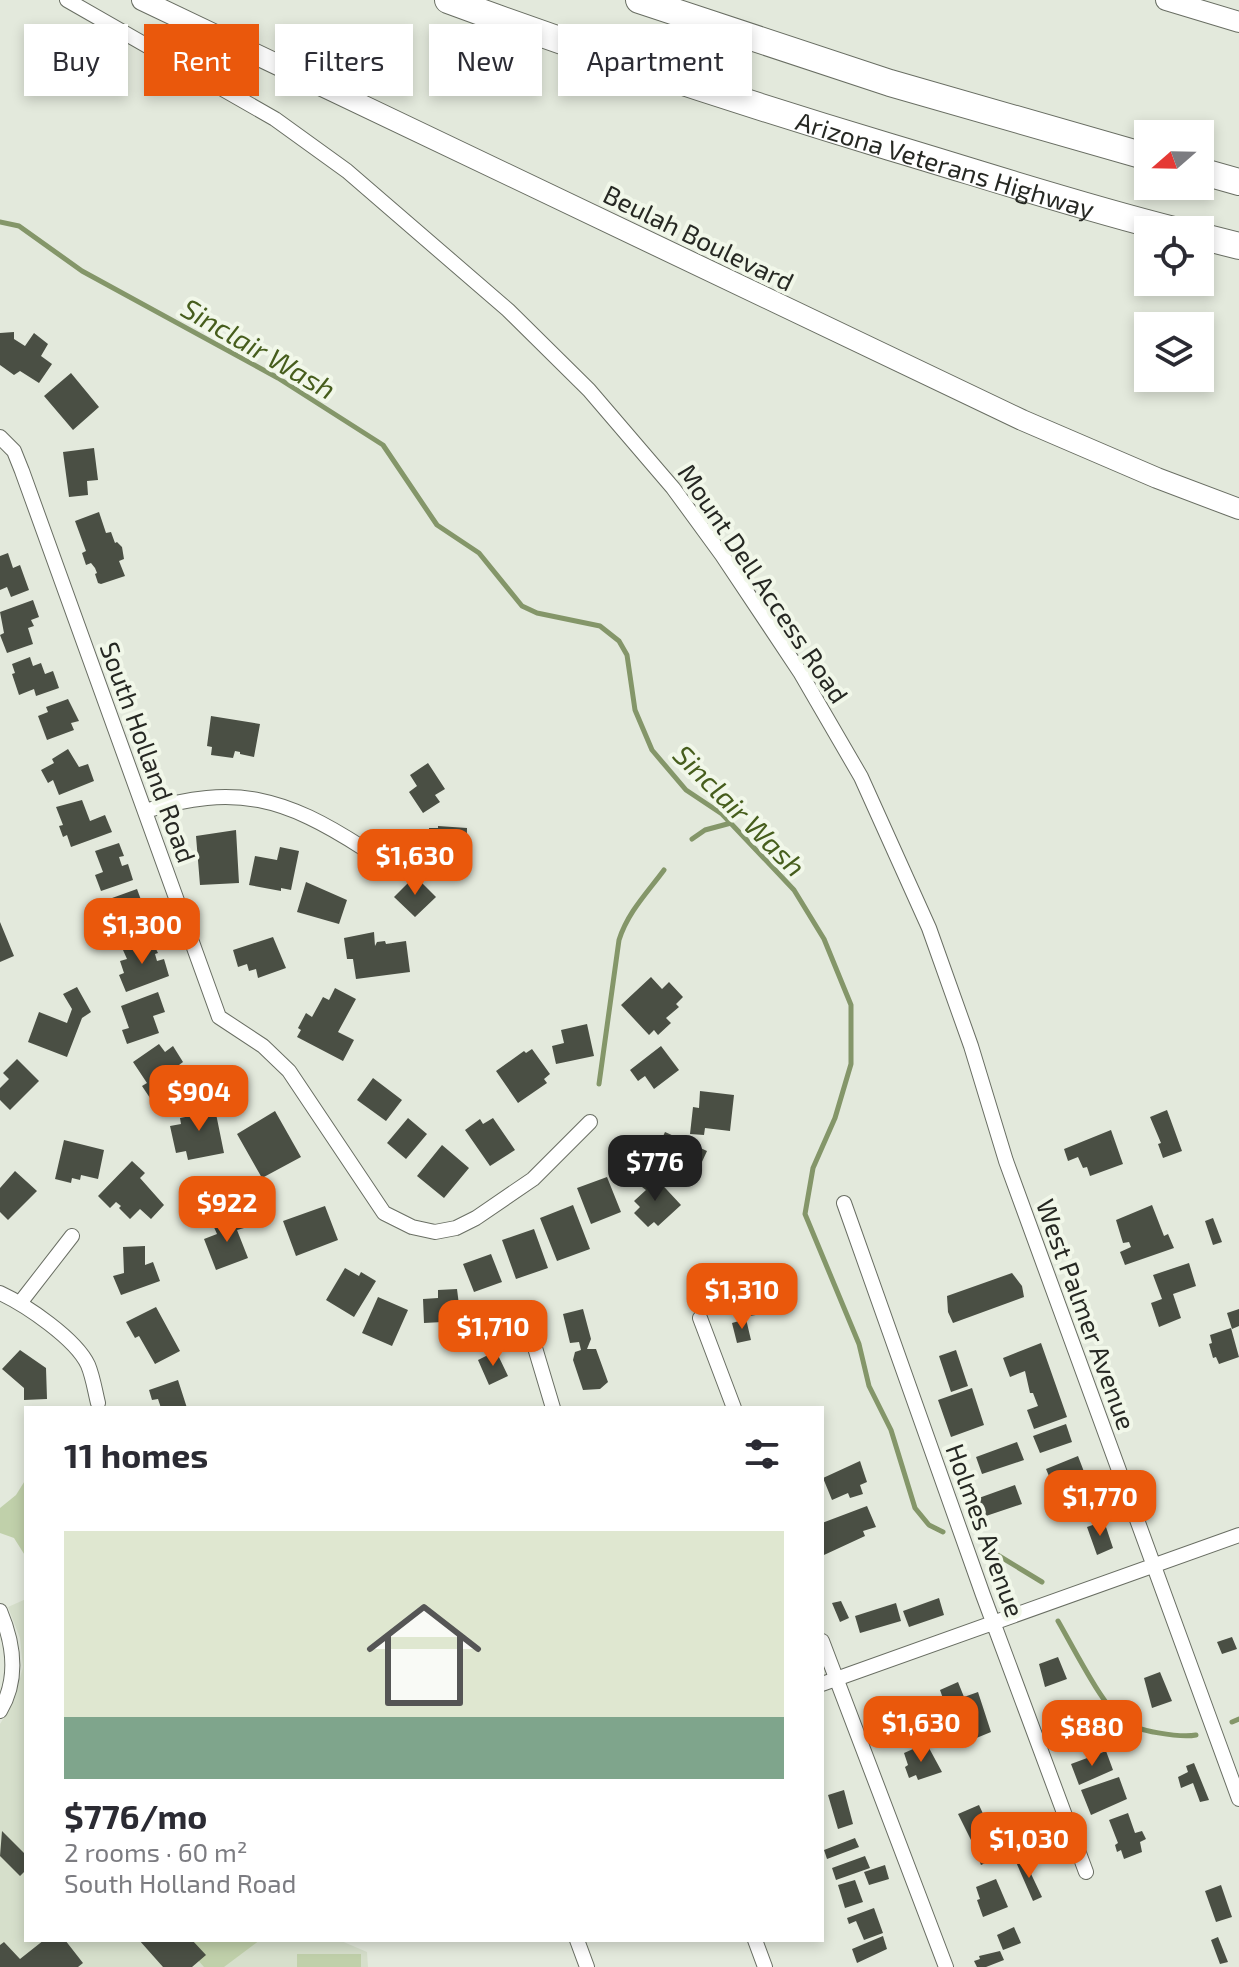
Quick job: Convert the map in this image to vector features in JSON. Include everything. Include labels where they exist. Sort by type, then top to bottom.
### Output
[{"type":"highway","name":"Arizona Veterans Highway","points":[[448,0],[549,38],[767,111],[1134,219]]},
{"type":"highway","points":[[639,0],[890,83],[1134,153]]},
{"type":"highway","points":[[1214,175],[1239,182]]},
{"type":"highway","points":[[1214,240],[1239,246]]},
{"type":"main road","name":"Beulah Boulevard","points":[[142,0],[1022,420],[1157,478],[1239,509]]},
{"type":"main road","points":[[1166,0],[1239,22]]},
{"type":"street","name":"Mount Dell Access Road","points":[[67,0],[275,119],[347,171],[551,351],[598,400],[673,488],[800,672],[861,777],[929,928],[971,1046],[1006,1161]]},
{"type":"street","name":"South Holland Road","points":[[0,437],[14,451],[22,471],[219,1017],[263,1046],[289,1071],[384,1213],[412,1227],[435,1232],[456,1228],[533,1179],[590,1122]]},
{"type":"street","points":[[145,811],[196,798],[242,797],[279,803],[323,822],[363,848]]},
{"type":"street","name":"West Palmer Avenue","points":[[1006,1161],[1239,1799]]},
{"type":"street","name":"Holmes Avenue","points":[[844,1203],[1086,1872]]},
{"type":"street","points":[[20,1303],[72,1236]]},
{"type":"street","points":[[0,1293],[20,1303],[59,1332],[87,1363],[98,1403]]},
{"type":"street","points":[[700,1318],[733,1406]]},
{"type":"street","points":[[530,1331],[552,1406]]},
{"type":"street","points":[[829,1682],[1239,1535]]},
{"type":"street","points":[[0,1611],[11,1645],[13,1665],[9,1692],[0,1711]]},
{"type":"street","points":[[824,1653],[829,1682],[946,1967]]},
{"type":"street","points":[[578,1942],[587,1967]]},
{"type":"street","points":[[756,1942],[765,1967]]},
{"type":"shaded area","points":[[24,1600],[24,1942],[344,1942],[367,1952],[368,1967],[0,1967],[0,1724],[14,1701],[23,1667],[20,1638],[8,1607]]},
{"type":"green space","points":[[24,1482],[24,1554],[14,1538],[0,1533],[0,1508],[16,1495]]},
{"type":"green space","points":[[182,1942],[257,1942],[224,1967],[204,1967]]},
{"type":"green space","points":[[297,1954],[361,1954],[361,1967],[297,1967]]},
{"type":"building","points":[[14,332],[14,339],[25,346],[34,333],[48,344],[41,356],[52,364],[39,383],[20,371],[14,375],[0,365],[0,333]]},
{"type":"building","points":[[71,373],[99,407],[73,430],[44,396]]},
{"type":"building","points":[[94,448],[98,480],[87,481],[88,495],[69,497],[63,452]]},
{"type":"building","points":[[99,512],[106,533],[111,532],[115,543],[122,547],[124,559],[119,561],[125,576],[101,584],[98,583],[95,568],[91,563],[86,565],[82,553],[86,551],[75,521]]},
{"type":"building","points":[[8,553],[13,568],[20,565],[29,590],[11,597],[7,587],[0,590],[0,556]]},
{"type":"building","points":[[33,600],[39,617],[31,620],[34,626],[28,628],[33,644],[7,653],[0,635],[4,633],[0,612]]},
{"type":"building","points":[[30,657],[33,666],[41,663],[45,674],[53,671],[59,688],[36,696],[34,689],[19,695],[12,664]]},
{"type":"building","points":[[68,699],[79,721],[71,723],[74,730],[47,740],[38,716],[48,712],[46,707]]},
{"type":"building","points":[[211,716],[260,724],[254,757],[235,751],[233,758],[211,755],[212,747],[207,746]]},
{"type":"building","points":[[68,749],[79,767],[88,764],[94,781],[59,795],[53,780],[48,783],[41,770],[54,763],[52,759]]},
{"type":"building","points":[[428,763],[445,789],[435,795],[440,802],[423,813],[409,792],[417,786],[410,775]]},
{"type":"building","points":[[82,800],[90,821],[105,815],[112,832],[71,847],[67,835],[63,837],[59,826],[63,825],[56,807]]},
{"type":"building","points":[[429,828],[467,828],[466,877],[444,877],[444,864],[438,864],[438,852],[445,849],[429,848]]},
{"type":"building","points":[[236,830],[239,883],[200,885],[196,836]]},
{"type":"building","points":[[119,843],[124,856],[119,857],[122,866],[128,864],[133,880],[101,891],[95,875],[103,872],[95,851]]},
{"type":"building","points":[[280,847],[299,851],[291,890],[249,885],[255,856],[277,860]]},
{"type":"building","points":[[415,876],[436,897],[415,917],[394,897]]},
{"type":"building","points":[[306,882],[347,900],[339,924],[297,912]]},
{"type":"building","points":[[137,889],[144,908],[122,916],[129,935],[102,944],[90,909]]},
{"type":"building","points":[[0,922],[14,956],[0,962]]},
{"type":"building","points":[[374,932],[375,946],[377,942],[406,941],[410,972],[356,979],[353,959],[347,959],[344,938]]},
{"type":"building","points":[[273,937],[286,968],[258,978],[256,969],[249,971],[247,964],[238,967],[233,950]]},
{"type":"building","points":[[151,939],[158,953],[155,954],[157,961],[164,959],[169,976],[126,992],[119,975],[124,973],[120,961],[127,959],[123,950]]},
{"type":"building","points":[[651,977],[662,989],[669,982],[683,997],[676,1004],[679,1007],[666,1018],[671,1023],[658,1035],[654,1030],[649,1035],[621,1005]]},
{"type":"building","points":[[77,987],[91,1012],[82,1018],[67,1057],[28,1042],[39,1012],[67,1023],[72,1009],[63,994]]},
{"type":"building","points":[[335,988],[356,999],[338,1032],[354,1040],[343,1061],[297,1037],[306,1013],[312,1017],[323,997],[329,1000]]},
{"type":"building","points":[[158,992],[165,1012],[153,1016],[159,1033],[127,1044],[122,1030],[129,1028],[121,1006]]},
{"type":"building","points":[[587,1024],[594,1056],[556,1064],[552,1046],[564,1043],[561,1030]]},
{"type":"building","points":[[159,1044],[165,1052],[173,1046],[183,1062],[175,1068],[183,1079],[172,1086],[179,1096],[174,1099],[176,1102],[160,1113],[142,1086],[147,1083],[133,1062]]},
{"type":"building","points":[[661,1046],[679,1070],[654,1089],[645,1076],[638,1081],[630,1070]]},
{"type":"building","points":[[532,1049],[550,1074],[544,1079],[547,1083],[518,1103],[496,1071],[524,1051],[526,1053]]},
{"type":"building","points":[[17,1059],[39,1081],[10,1110],[0,1100],[0,1088],[9,1079],[3,1073]]},
{"type":"building","points":[[373,1078],[402,1100],[386,1121],[357,1100]]},
{"type":"building","points":[[700,1091],[734,1095],[730,1131],[705,1128],[704,1135],[690,1134],[693,1107],[699,1108]]},
{"type":"building","points":[[213,1099],[224,1153],[188,1160],[186,1151],[176,1153],[170,1126],[181,1124],[180,1118],[196,1115],[194,1103]]},
{"type":"building","points":[[1167,1110],[1182,1151],[1163,1158],[1158,1144],[1161,1143],[1150,1117]]},
{"type":"building","points":[[275,1111],[301,1157],[262,1178],[237,1134]]},
{"type":"building","points":[[408,1118],[427,1134],[406,1159],[387,1143]]},
{"type":"building","points":[[493,1118],[515,1150],[490,1166],[465,1130],[480,1119],[483,1124]]},
{"type":"building","points":[[1111,1130],[1123,1164],[1090,1176],[1078,1157],[1068,1161],[1064,1149]]},
{"type":"building","points":[[665,1132],[707,1151],[694,1179],[664,1166],[671,1151],[659,1145]]},
{"type":"building","points":[[64,1140],[104,1150],[98,1179],[81,1175],[80,1180],[72,1178],[71,1183],[55,1179]]},
{"type":"building","points":[[442,1145],[469,1168],[444,1198],[417,1176]]},
{"type":"building","points":[[132,1161],[145,1173],[140,1178],[164,1205],[151,1219],[140,1209],[130,1219],[116,1202],[110,1208],[98,1196]]},
{"type":"building","points":[[15,1171],[37,1191],[8,1220],[0,1212],[0,1188]]},
{"type":"building","points":[[654,1176],[681,1205],[658,1226],[654,1222],[648,1227],[634,1213],[640,1207],[634,1201],[646,1190],[642,1187]]},
{"type":"building","points":[[607,1177],[621,1212],[591,1224],[577,1188]]},
{"type":"building","points":[[234,1184],[237,1204],[214,1208],[211,1188]]},
{"type":"building","points":[[573,1205],[590,1249],[557,1261],[540,1218]]},
{"type":"building","points":[[1152,1205],[1164,1236],[1168,1234],[1174,1248],[1125,1265],[1120,1252],[1131,1247],[1129,1242],[1123,1243],[1116,1220]]},
{"type":"building","points":[[325,1206],[338,1240],[296,1256],[283,1221]]},
{"type":"building","points":[[240,1215],[244,1228],[237,1230],[248,1258],[216,1270],[204,1239],[217,1234],[213,1225]]},
{"type":"building","points":[[1213,1218],[1222,1242],[1213,1245],[1205,1221]]},
{"type":"building","points":[[534,1229],[548,1268],[516,1279],[502,1240]]},
{"type":"building","points":[[145,1246],[145,1265],[153,1262],[160,1281],[121,1295],[113,1276],[124,1273],[123,1247]]},
{"type":"building","points":[[491,1254],[502,1282],[474,1292],[463,1264]]},
{"type":"building","points":[[1189,1263],[1196,1286],[1173,1294],[1181,1318],[1159,1327],[1151,1303],[1162,1299],[1153,1275]]},
{"type":"building","points":[[345,1268],[359,1276],[361,1272],[376,1281],[354,1317],[326,1300]]},
{"type":"building","points":[[1012,1273],[1022,1286],[1024,1297],[953,1323],[948,1312],[947,1296]]},
{"type":"building","points":[[762,1275],[769,1313],[749,1316],[744,1287],[741,1287],[739,1278]]},
{"type":"building","points":[[457,1289],[461,1321],[424,1323],[423,1299],[438,1298],[438,1290]]},
{"type":"building","points":[[378,1297],[408,1310],[392,1346],[362,1333]]},
{"type":"building","points":[[156,1307],[180,1351],[155,1364],[139,1336],[135,1338],[126,1322]]},
{"type":"building","points":[[583,1309],[591,1339],[587,1349],[596,1349],[608,1382],[600,1389],[583,1390],[573,1360],[575,1352],[581,1350],[579,1342],[570,1343],[563,1314]]},
{"type":"building","points":[[1239,1309],[1239,1326],[1232,1329],[1227,1313]]},
{"type":"building","points":[[746,1319],[751,1340],[737,1343],[732,1323]]},
{"type":"building","points":[[1231,1328],[1239,1357],[1219,1364],[1216,1357],[1213,1358],[1210,1335]]},
{"type":"building","points":[[481,1334],[486,1346],[472,1351],[467,1339]]},
{"type":"building","points":[[1041,1343],[1067,1417],[1034,1429],[1027,1410],[1038,1406],[1033,1393],[1030,1393],[1025,1371],[1010,1377],[1003,1358]]},
{"type":"building","points":[[20,1350],[46,1368],[47,1399],[24,1400],[24,1388],[2,1369]]},
{"type":"building","points":[[956,1350],[968,1386],[951,1392],[939,1356]]},
{"type":"building","points":[[496,1351],[508,1376],[489,1385],[478,1360]]},
{"type":"building","points":[[178,1380],[186,1406],[160,1406],[158,1399],[152,1400],[149,1390]]},
{"type":"building","points":[[972,1388],[984,1425],[951,1437],[938,1400]]},
{"type":"building","points":[[1066,1424],[1072,1442],[1040,1453],[1033,1436]]},
{"type":"building","points":[[1017,1442],[1024,1460],[982,1474],[976,1457]]},
{"type":"building","points":[[1078,1456],[1091,1490],[1075,1496],[1070,1482],[1054,1488],[1046,1469]]},
{"type":"building","points":[[860,1461],[867,1482],[860,1485],[863,1494],[850,1498],[848,1493],[832,1500],[824,1478]]},
{"type":"building","points":[[1015,1485],[1022,1504],[983,1517],[976,1499]]},
{"type":"building","points":[[867,1506],[876,1527],[863,1531],[865,1536],[824,1555],[824,1522]]},
{"type":"building","points":[[1104,1521],[1113,1548],[1097,1555],[1087,1527]]},
{"type":"building","points":[[939,1598],[944,1615],[909,1627],[903,1611]]},
{"type":"building","points":[[841,1601],[849,1618],[840,1622],[832,1603]]},
{"type":"building","points":[[896,1603],[901,1621],[860,1633],[855,1616]]},
{"type":"building","points":[[1232,1637],[1237,1649],[1222,1654],[1217,1642]]},
{"type":"building","points":[[1058,1657],[1067,1679],[1045,1687],[1039,1664]]},
{"type":"building","points":[[1160,1672],[1172,1701],[1152,1708],[1144,1678]]},
{"type":"building","points":[[958,1682],[964,1697],[978,1692],[991,1732],[974,1739],[971,1731],[956,1735],[940,1690]]},
{"type":"building","points":[[920,1746],[922,1751],[929,1748],[942,1772],[918,1780],[916,1775],[909,1778],[904,1753]]},
{"type":"building","points":[[1106,1751],[1113,1770],[1079,1785],[1071,1764]]},
{"type":"building","points":[[1194,1763],[1209,1800],[1200,1802],[1193,1783],[1181,1788],[1178,1777],[1188,1772],[1186,1766]]},
{"type":"building","points":[[1119,1777],[1127,1799],[1091,1815],[1081,1790]]},
{"type":"building","points":[[844,1790],[853,1824],[838,1829],[828,1795]]},
{"type":"building","points":[[979,1805],[992,1833],[972,1842],[958,1814]]},
{"type":"building","points":[[1128,1813],[1135,1833],[1142,1831],[1146,1839],[1140,1842],[1142,1852],[1124,1859],[1121,1850],[1117,1852],[1115,1845],[1118,1843],[1109,1820]]},
{"type":"building","points":[[2,1831],[24,1853],[24,1872],[20,1876],[0,1856]]},
{"type":"building","points":[[855,1838],[859,1847],[827,1859],[824,1850]]},
{"type":"building","points":[[1006,1839],[1011,1851],[981,1865],[976,1853]]},
{"type":"building","points":[[865,1856],[870,1868],[836,1880],[832,1868]]},
{"type":"building","points":[[1024,1859],[1042,1897],[1033,1901],[1016,1862]]},
{"type":"building","points":[[885,1865],[889,1879],[869,1885],[864,1872]]},
{"type":"building","points":[[996,1879],[1008,1907],[983,1917],[976,1887]]},
{"type":"building","points":[[855,1880],[863,1902],[845,1908],[838,1885]]},
{"type":"building","points":[[1221,1885],[1232,1917],[1216,1922],[1205,1891]]},
{"type":"building","points":[[874,1908],[883,1933],[864,1940],[856,1921],[849,1924],[847,1918]]},
{"type":"building","points":[[1014,1927],[1021,1943],[1003,1950],[997,1935]]},
{"type":"building","points":[[883,1936],[887,1949],[857,1963],[852,1949]]},
{"type":"building","points":[[1218,1937],[1228,1962],[1220,1964],[1211,1940]]},
{"type":"building","points":[[4,1942],[20,1959],[41,1942],[67,1942],[83,1963],[78,1967],[0,1967],[0,1945]]},
{"type":"building","points":[[141,1942],[194,1942],[206,1955],[192,1967],[163,1967]]},
{"type":"building","points":[[1000,1951],[1004,1960],[977,1967],[974,1961],[980,1959],[979,1956]]},
{"type":"waterway","name":"Sinclair Wash","points":[[0,222],[19,226],[82,271],[278,378],[383,445],[437,525],[479,553],[522,606],[537,613],[600,626],[619,641],[627,655],[635,710],[652,750],[686,790],[722,814],[794,890],[824,939],[851,1005],[851,1064],[835,1118],[813,1168],[805,1214],[859,1344],[869,1386],[891,1430],[915,1508],[929,1525],[943,1532]]},
{"type":"waterway","points":[[692,839],[705,830],[731,823]]},
{"type":"waterway","points":[[599,1084],[619,940],[633,912],[664,870]]},
{"type":"waterway","name":"Sinclair Wash","points":[[986,1548],[1042,1582]]},
{"type":"waterway","name":"Sinclair Wash","points":[[1058,1621],[1097,1690],[1123,1721],[1158,1733],[1196,1735]]},
{"type":"waterway","name":"Sinclair Wash","points":[[1232,1722],[1239,1719]]}]
